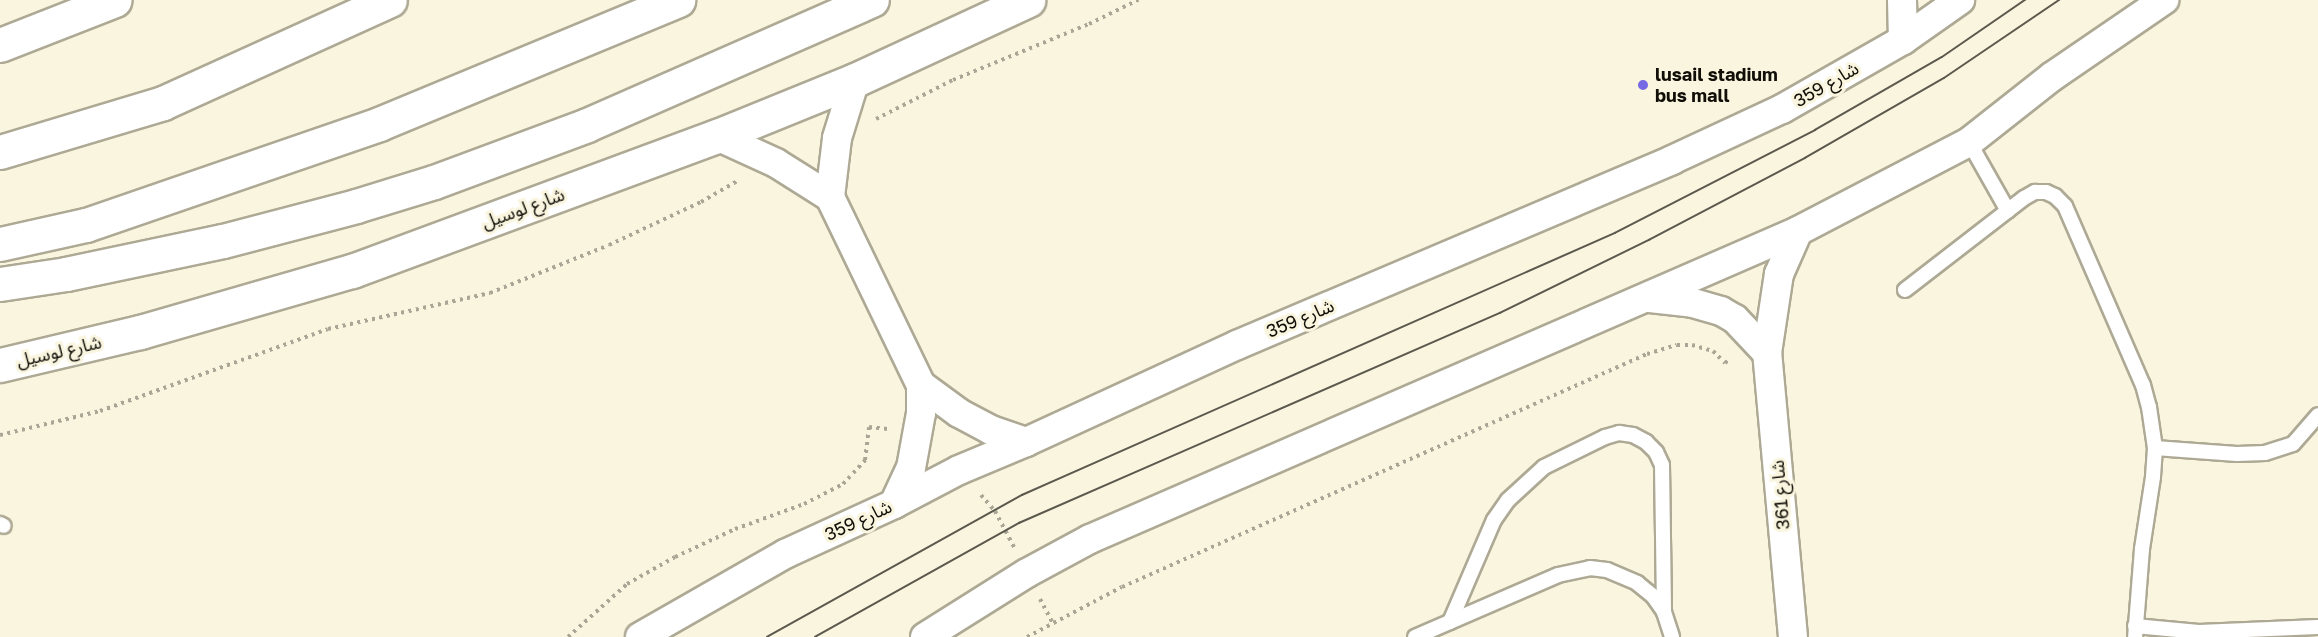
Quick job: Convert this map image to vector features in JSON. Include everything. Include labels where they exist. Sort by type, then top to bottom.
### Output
[{"type":"main road","points":[[0,45],[115,0]]},
{"type":"main road","points":[[163,103],[260,40],[340,0]]},
{"type":"main road","points":[[0,152],[163,103],[390,0]]},
{"type":"main road","points":[[0,244],[86,225],[379,124],[678,0]]},
{"type":"main road","points":[[0,284],[66,274],[223,241],[356,206],[434,182],[587,125],[872,0]]},
{"type":"main road","name":"شارع لوسيل","points":[[0,365],[140,332],[352,271],[717,136],[855,80],[1028,0]]},
{"type":"street","points":[[1902,0],[1904,40]]},
{"type":"street","name":"شارع 359","points":[[640,637],[785,554],[894,504],[959,470],[1026,442],[1237,345],[1682,155],[1782,109],[1904,40],[1960,0]]},
{"type":"street","points":[[925,637],[1027,573],[1090,539],[1798,231],[1969,142],[2053,76],[2164,0]]},
{"type":"street","points":[[830,197],[837,138],[855,80]]},
{"type":"street","points":[[717,136],[776,163],[830,197],[921,385],[959,413],[992,430],[1026,442]]},
{"type":"street","name":"شارع 361","points":[[1793,637],[1767,353],[1779,274],[1798,231]]},
{"type":"street","points":[[1646,298],[1693,303],[1721,311],[1735,319],[1767,353]]},
{"type":"street","points":[[894,504],[911,468],[918,433],[921,385]]},
{"type":"lane","points":[[1969,142],[2008,211]]},
{"type":"lane","points":[[1905,290],[2035,192],[2055,196],[2065,206],[2143,386],[2155,448],[2135,632],[2318,627]]},
{"type":"lane","points":[[2155,448],[2237,454],[2265,453],[2293,444],[2318,415]]},
{"type":"lane","points":[[1450,622],[1494,520],[1508,500],[1544,467],[1605,437],[1619,434],[1633,435],[1646,442],[1656,452],[1662,465],[1664,612]]},
{"type":"lane","points":[[1414,637],[1558,575],[1590,568],[1607,570],[1638,583],[1653,596],[1664,612],[1672,637]]},
{"type":"path","points":[[869,123],[953,80],[1089,24],[1138,0]]},
{"type":"path","points":[[0,435],[100,411],[328,329],[490,293],[609,245],[701,202],[730,183],[748,177]]},
{"type":"path","points":[[1027,637],[1122,587],[1647,354],[1677,345],[1692,345],[1713,351],[1725,363]]},
{"type":"path","points":[[568,637],[627,584],[675,557],[735,529],[804,504],[843,484],[865,460],[869,427],[918,433]]},
{"type":"path","points":[[959,470],[995,511],[1052,622]]},
{"type":"tram line","points":[[767,637],[1022,495],[1615,233],[1815,130],[1942,57],[2025,0]]},
{"type":"tram line","points":[[815,637],[1019,523],[1500,313],[1649,240],[1805,158],[1944,78],[2059,0]]},
{"type":"place","name":"lusail stadium bus mall","points":[[1643,85]]}]
